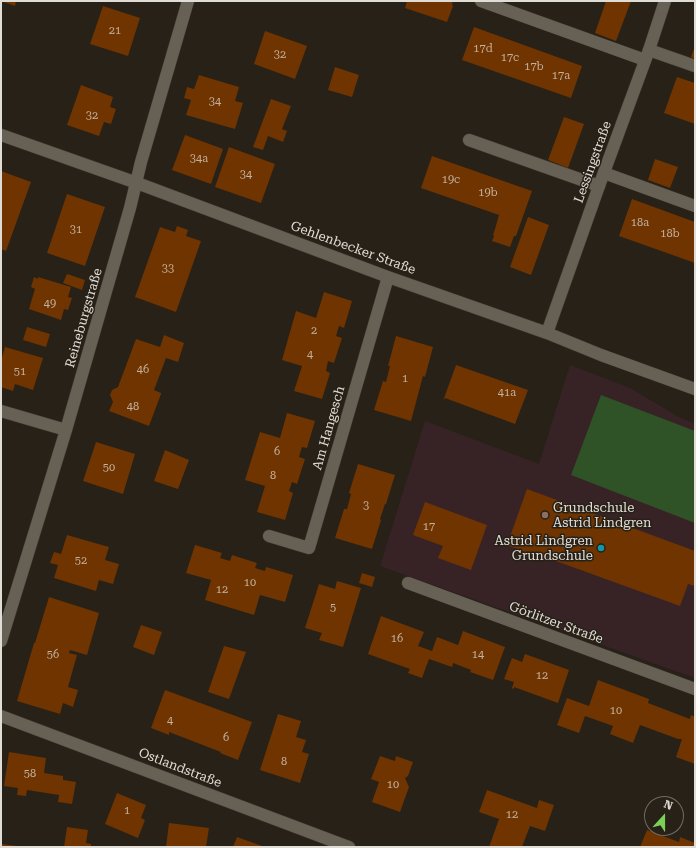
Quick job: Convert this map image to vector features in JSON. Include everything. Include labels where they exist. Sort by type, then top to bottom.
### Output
[{"type":"street","name":"Reineburgstraße","points":[[1,641],[66,430],[188,1]]},
{"type":"street","points":[[481,1],[647,55],[695,66]]},
{"type":"street","name":"Lessingstraße","points":[[547,333],[665,1]]},
{"type":"street","name":"Gehlenbecker Straße","points":[[1,135],[137,183],[547,333],[601,355],[695,389]]},
{"type":"street","points":[[469,140],[599,186]]},
{"type":"street","points":[[604,173],[695,206]]},
{"type":"street","name":"Am Hangesch","points":[[269,536],[309,548],[388,276]]},
{"type":"street","points":[[1,410],[66,430]]},
{"type":"street","name":"Görlitzer Straße","points":[[408,583],[695,689]]},
{"type":"street","name":"Ostlandstraße","points":[[1,716],[349,847]]},
{"type":"shaded area","name":"Grundschule Astrid Lindgren","points":[[570,365],[630,388],[679,417],[695,424],[695,678],[380,566],[425,421],[539,464]]},
{"type":"green space","points":[[601,395],[695,431],[695,523],[571,475]]},
{"type":"building","points":[[1,1],[16,1],[15,6]]},
{"type":"building","points":[[407,1],[453,1],[453,6],[447,22],[405,8]]},
{"type":"building","points":[[606,1],[631,1],[616,41],[595,33]]},
{"type":"building","points":[[103,6],[140,18],[128,56],[90,44]]},
{"type":"building","points":[[474,27],[582,66],[571,98],[462,60]]},
{"type":"building","points":[[265,31],[307,46],[295,79],[254,64]]},
{"type":"building","points":[[695,46],[695,59],[691,57]]},
{"type":"building","points":[[335,67],[359,75],[352,97],[328,90]]},
{"type":"building","points":[[199,75],[239,87],[235,101],[243,103],[235,129],[186,115],[191,100],[184,98],[187,87],[194,89]]},
{"type":"building","points":[[677,77],[695,83],[695,124],[664,113]]},
{"type":"building","points":[[81,85],[113,97],[110,107],[116,109],[111,124],[104,122],[99,136],[67,125]]},
{"type":"building","points":[[271,99],[291,106],[282,129],[287,131],[283,142],[268,136],[263,150],[253,147]]},
{"type":"building","points":[[564,117],[584,124],[568,168],[548,160]]},
{"type":"building","points":[[185,135],[223,149],[211,184],[172,170]]},
{"type":"building","points":[[229,147],[275,164],[261,203],[215,187]]},
{"type":"building","points":[[432,156],[532,191],[516,236],[514,236],[510,247],[492,241],[499,215],[421,188]]},
{"type":"building","points":[[655,159],[678,167],[670,188],[648,180]]},
{"type":"building","points":[[1,171],[31,182],[6,251],[1,249]]},
{"type":"building","points":[[67,194],[105,207],[85,266],[47,253]]},
{"type":"building","points":[[632,199],[695,222],[695,263],[619,236]]},
{"type":"building","points":[[528,217],[549,225],[531,275],[510,267]]},
{"type":"building","points":[[177,226],[188,230],[186,236],[201,241],[176,312],[135,297],[160,227],[175,232]]},
{"type":"building","points":[[67,274],[85,280],[82,290],[63,283]]},
{"type":"building","points":[[34,277],[71,287],[68,297],[72,298],[68,310],[64,309],[61,320],[29,309],[35,289],[31,287]]},
{"type":"building","points":[[324,292],[352,301],[344,328],[339,326],[336,336],[342,338],[334,363],[328,361],[326,371],[330,373],[322,399],[294,391],[302,366],[282,360],[296,311],[316,318]]},
{"type":"building","points":[[27,327],[50,334],[46,347],[23,340]]},
{"type":"building","points":[[164,335],[184,343],[178,362],[166,358],[154,390],[161,394],[149,426],[109,411],[113,402],[110,395],[112,390],[118,387],[136,339],[160,347]]},
{"type":"building","points":[[396,336],[433,347],[425,377],[423,376],[411,421],[374,410],[383,381],[386,382],[390,366],[388,366]]},
{"type":"building","points":[[5,347],[43,358],[33,390],[15,384],[13,391],[1,387],[1,361]]},
{"type":"building","points":[[456,365],[528,390],[515,424],[445,398],[443,401]]},
{"type":"building","points":[[287,413],[315,421],[307,448],[302,447],[299,457],[305,459],[297,484],[292,482],[289,491],[293,493],[285,520],[257,512],[265,486],[245,480],[260,432],[280,438]]},
{"type":"building","points":[[96,442],[135,454],[123,494],[83,481]]},
{"type":"building","points":[[165,450],[189,460],[178,489],[154,481]]},
{"type":"building","points":[[358,464],[395,475],[380,519],[381,520],[372,549],[335,538],[344,509],[347,509],[351,494],[349,493]]},
{"type":"building","name":"Astrid Lindgren Grundschule","points":[[527,489],[695,551],[695,586],[688,584],[680,606],[545,557],[543,559],[507,545]]},
{"type":"building","points":[[425,502],[487,525],[471,570],[438,558],[443,546],[413,535]]},
{"type":"building","points":[[67,535],[109,547],[105,560],[119,564],[113,584],[99,580],[96,591],[54,578],[58,565],[50,563],[54,552],[61,554]]},
{"type":"building","points":[[195,545],[222,553],[220,558],[230,561],[232,555],[257,563],[255,568],[265,571],[266,567],[293,575],[285,602],[260,595],[254,615],[205,600],[211,580],[186,573]]},
{"type":"building","points":[[362,573],[375,577],[372,587],[359,583]]},
{"type":"building","points":[[337,581],[361,588],[343,647],[319,640],[322,633],[305,628],[319,584],[335,589]]},
{"type":"building","points":[[49,597],[99,613],[87,655],[70,650],[69,653],[77,655],[68,687],[78,690],[73,707],[63,703],[60,714],[17,701]]},
{"type":"building","points":[[381,616],[424,632],[418,646],[432,651],[437,637],[458,645],[463,631],[505,647],[493,680],[470,672],[471,670],[453,663],[452,667],[429,659],[422,678],[408,673],[410,669],[368,654]]},
{"type":"building","points":[[141,625],[162,632],[154,655],[133,647]]},
{"type":"building","points":[[224,646],[246,652],[229,699],[208,692]]},
{"type":"building","points":[[525,654],[569,670],[558,703],[514,687],[514,689],[512,688],[514,682],[504,679],[512,658],[522,662]]},
{"type":"building","points":[[598,680],[649,699],[648,703],[690,719],[691,715],[695,717],[695,764],[676,757],[682,739],[678,739],[640,725],[633,743],[610,734],[613,726],[585,716],[579,733],[557,725],[567,698],[589,706]]},
{"type":"building","points":[[165,690],[252,722],[238,760],[169,732],[169,735],[151,728]]},
{"type":"building","points":[[278,714],[301,721],[296,737],[306,740],[302,752],[309,754],[300,783],[260,770]]},
{"type":"building","points":[[9,752],[46,758],[44,773],[63,776],[63,780],[76,782],[72,804],[58,802],[59,795],[27,790],[26,796],[17,795],[18,788],[4,786]]},
{"type":"building","points":[[380,756],[395,761],[396,756],[413,762],[408,776],[405,778],[409,787],[400,812],[372,802],[379,782],[371,779]]},
{"type":"building","points":[[487,790],[537,808],[539,800],[554,805],[545,831],[530,826],[522,847],[489,847],[499,819],[479,812]]},
{"type":"building","points":[[117,793],[146,805],[141,818],[145,820],[138,838],[105,824]]},
{"type":"building","points":[[169,823],[209,828],[206,847],[166,847]]},
{"type":"building","points":[[67,827],[88,830],[86,843],[91,844],[91,847],[64,847]]},
{"type":"building","points":[[645,836],[663,836],[679,842],[680,837],[695,843],[695,847],[640,847]]},
{"type":"building","points":[[237,837],[265,847],[233,847]]},
{"type":"building","points":[[1,844],[17,846],[17,847],[1,847]]},
{"type":"place","name":"Grundschule Astrid Lindgren","points":[[545,515]]},
{"type":"place","name":"Astrid Lindgren Grundschule","points":[[601,548]]}]
